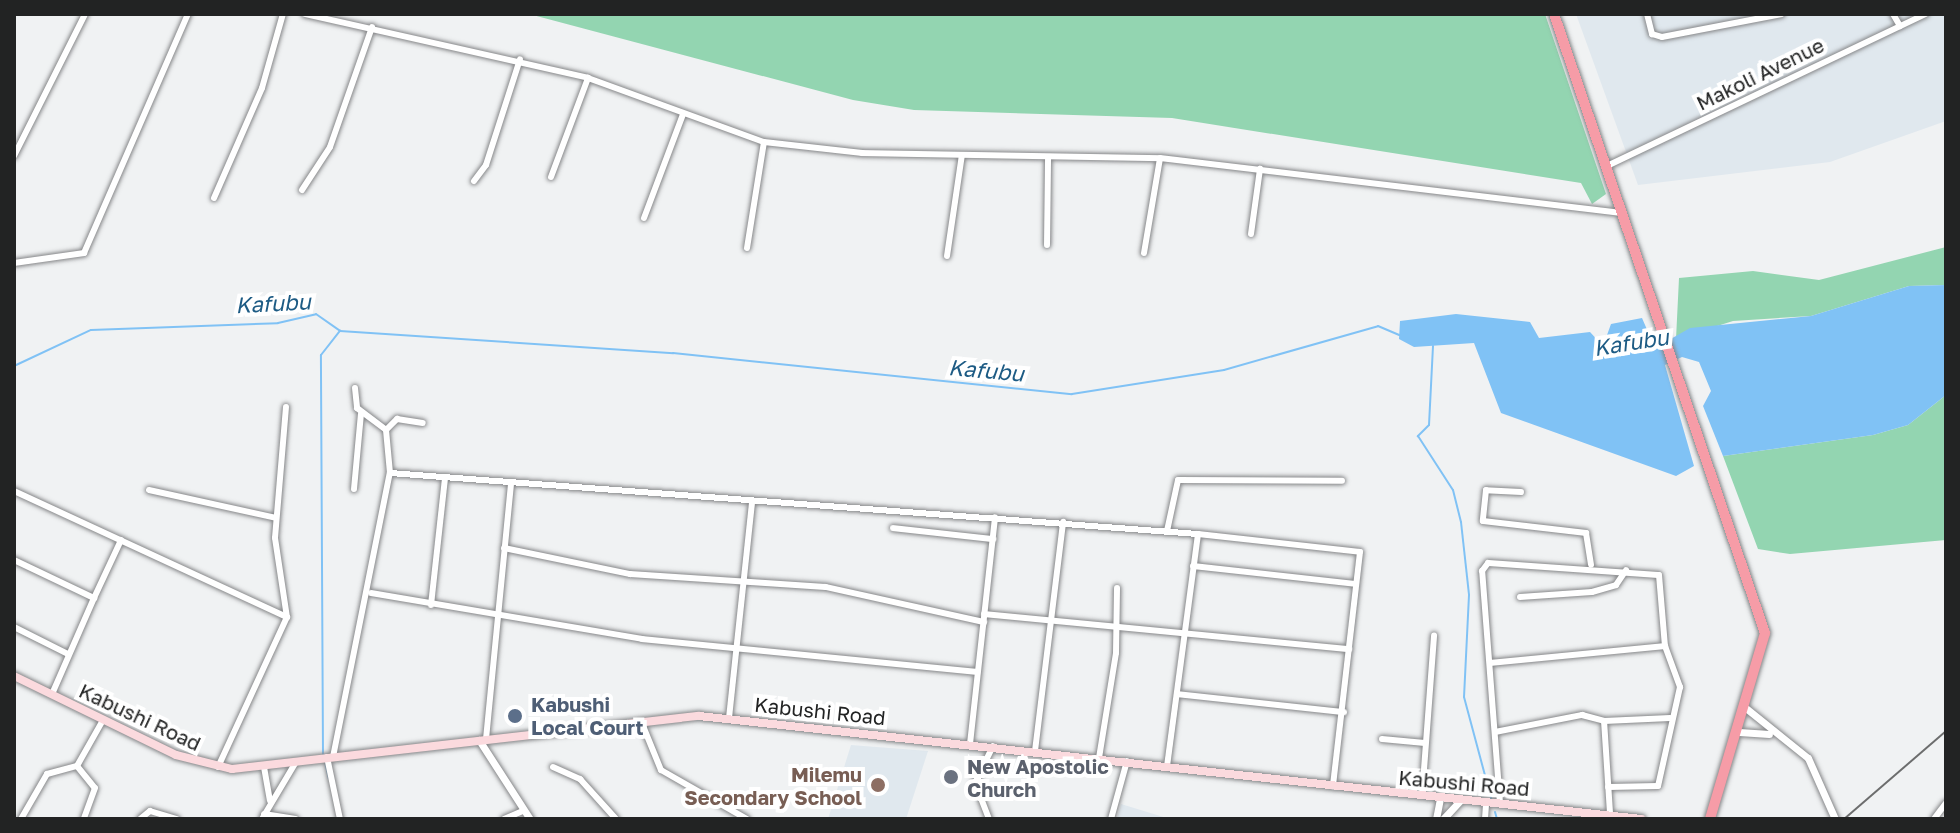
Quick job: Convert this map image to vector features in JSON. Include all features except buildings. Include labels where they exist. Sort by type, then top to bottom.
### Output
[{"type":"highway","points":[[1554,14],[1609,165],[1765,633],[1747,709],[1710,819]]},
{"type":"main road","name":"Kabushi Road","points":[[14,676],[103,720],[218,767],[264,767],[641,721],[729,718],[1486,803],[1610,813],[1641,819]]},
{"type":"street","points":[[14,156],[85,14]]},
{"type":"street","points":[[14,263],[84,253],[188,14]]},
{"type":"street","points":[[214,198],[262,88],[283,14]]},
{"type":"street","points":[[305,14],[520,59],[588,78],[764,142],[962,155],[1160,158],[1624,213]]},
{"type":"street","points":[[1647,14],[1652,34],[1662,37],[1782,14]]},
{"type":"street","points":[[1893,14],[1900,26]]},
{"type":"street","name":"Makoli Avenue","points":[[1609,165],[1926,14]]},
{"type":"street","points":[[302,190],[330,147],[372,27]]},
{"type":"street","points":[[474,181],[486,165],[520,59]]},
{"type":"street","points":[[551,177],[588,78]]},
{"type":"street","points":[[644,218],[683,114]]},
{"type":"street","points":[[747,248],[764,142]]},
{"type":"street","points":[[947,256],[962,155]]},
{"type":"street","points":[[1047,245],[1048,158]]},
{"type":"street","points":[[1144,253],[1160,158]]},
{"type":"street","points":[[1251,234],[1260,169]]},
{"type":"street","points":[[354,489],[361,414],[355,388]]},
{"type":"street","points":[[218,767],[287,617],[276,518],[286,407]]},
{"type":"street","points":[[361,414],[386,430]]},
{"type":"street","points":[[386,430],[397,419],[423,423]]},
{"type":"street","points":[[340,819],[329,757],[371,593],[390,473],[386,430]]},
{"type":"street","points":[[390,473],[1063,522],[1351,548],[1360,552],[1344,712],[1333,786]]},
{"type":"street","points":[[431,605],[445,479]]},
{"type":"street","points":[[1167,531],[1178,480],[1342,481]]},
{"type":"street","points":[[511,483],[482,739],[530,819]]},
{"type":"street","points":[[149,490],[276,518]]},
{"type":"street","points":[[1521,492],[1486,490],[1483,521],[1586,533],[1591,565]]},
{"type":"street","points":[[14,491],[287,617]]},
{"type":"street","points":[[729,718],[752,501]]},
{"type":"street","points":[[970,744],[995,517]]},
{"type":"street","points":[[1035,751],[1063,522]]},
{"type":"street","points":[[893,528],[993,539]]},
{"type":"street","points":[[1167,766],[1198,534]]},
{"type":"street","points":[[52,694],[121,540]]},
{"type":"street","points":[[504,548],[630,574],[744,580],[885,596],[984,618],[1185,631],[1349,649]]},
{"type":"street","points":[[14,560],[94,598]]},
{"type":"street","points":[[1500,803],[1484,566],[1591,565],[1626,570],[1661,580],[1665,646],[1680,687],[1670,718],[1658,786],[1608,787]]},
{"type":"street","points":[[1193,566],[1355,584]]},
{"type":"street","points":[[1520,597],[1592,592],[1616,585],[1626,570]]},
{"type":"street","points":[[1099,758],[1117,628],[1117,588]]},
{"type":"street","points":[[371,593],[498,618],[977,672]]},
{"type":"street","points":[[14,627],[68,654]]},
{"type":"street","points":[[1422,796],[1434,635]]},
{"type":"street","points":[[1490,663],[1665,646]]},
{"type":"street","points":[[1177,694],[1344,712]]},
{"type":"street","points":[[1747,709],[1808,758],[1835,819]]},
{"type":"street","points":[[1495,732],[1582,715],[1604,721],[1670,718]]},
{"type":"street","points":[[21,819],[47,774],[77,766],[103,720]]},
{"type":"street","points":[[641,721],[661,770],[747,819]]},
{"type":"street","points":[[1604,721],[1610,813]]},
{"type":"street","points":[[1739,732],[1779,736]]},
{"type":"street","points":[[1382,739],[1425,743]]},
{"type":"street","points":[[989,819],[975,783],[993,746]]},
{"type":"street","points":[[1111,819],[1127,761]]},
{"type":"street","points":[[296,762],[270,800],[263,817],[296,819]]},
{"type":"street","points":[[77,766],[95,788],[84,819]]},
{"type":"street","points":[[264,767],[270,800]]},
{"type":"street","points":[[553,767],[580,779],[616,819]]},
{"type":"street","points":[[1436,819],[1440,798]]},
{"type":"street","points":[[1443,819],[1461,800]]},
{"type":"street","points":[[1485,819],[1486,803]]},
{"type":"street","points":[[1934,819],[1946,803]]},
{"type":"street","points":[[140,819],[150,811],[177,819]]},
{"type":"street","points":[[504,819],[523,811]]},
{"type":"shaded area","points":[[1576,14],[1946,14],[1946,121],[1830,162],[1638,185]]},
{"type":"shaded area","name":"Milemu Secondary School","points":[[851,745],[928,751],[906,819],[828,819]]},
{"type":"shaded area","points":[[1121,804],[1170,819],[1117,819]]},
{"type":"green space","points":[[529,14],[1545,14],[1606,194],[1592,204],[1581,183],[1172,118],[914,110],[853,100]]},
{"type":"green space","points":[[1946,247],[1946,285],[1909,286],[1811,316],[1733,321],[1676,339],[1679,278],[1753,271],[1819,280]]},
{"type":"green space","points":[[1946,395],[1946,540],[1790,554],[1758,549],[1723,456],[1873,435],[1908,425]]},
{"type":"water","points":[[1946,285],[1946,395],[1908,425],[1873,435],[1723,456],[1703,406],[1711,391],[1699,362],[1682,357],[1665,365],[1694,466],[1676,476],[1501,413],[1474,343],[1414,347],[1399,339],[1400,321],[1456,314],[1530,322],[1539,338],[1590,332],[1603,346],[1611,324],[1642,318],[1655,348],[1690,328],[1811,316],[1909,286]]},
{"type":"waterway","name":"Kafubu","points":[[14,366],[91,330],[278,323],[316,314],[340,331],[673,353],[1072,394],[1224,370],[1378,326],[1399,335]]},
{"type":"waterway","points":[[323,755],[321,355],[340,331]]},
{"type":"waterway","points":[[1433,346],[1429,425],[1418,436],[1453,490],[1461,522],[1469,595],[1464,697],[1491,798]]},
{"type":"waterway","points":[[325,762],[329,779]]},
{"type":"waterway","points":[[1495,812],[1497,819]]},
{"type":"railway","points":[[1844,819],[1946,731]]},
{"type":"place","name":"Kabushi Local Court","points":[[515,716]]},
{"type":"place","name":"New Apostolic Church","points":[[951,777]]},
{"type":"place","name":"Milemu Secondary School","points":[[878,785]]}]
